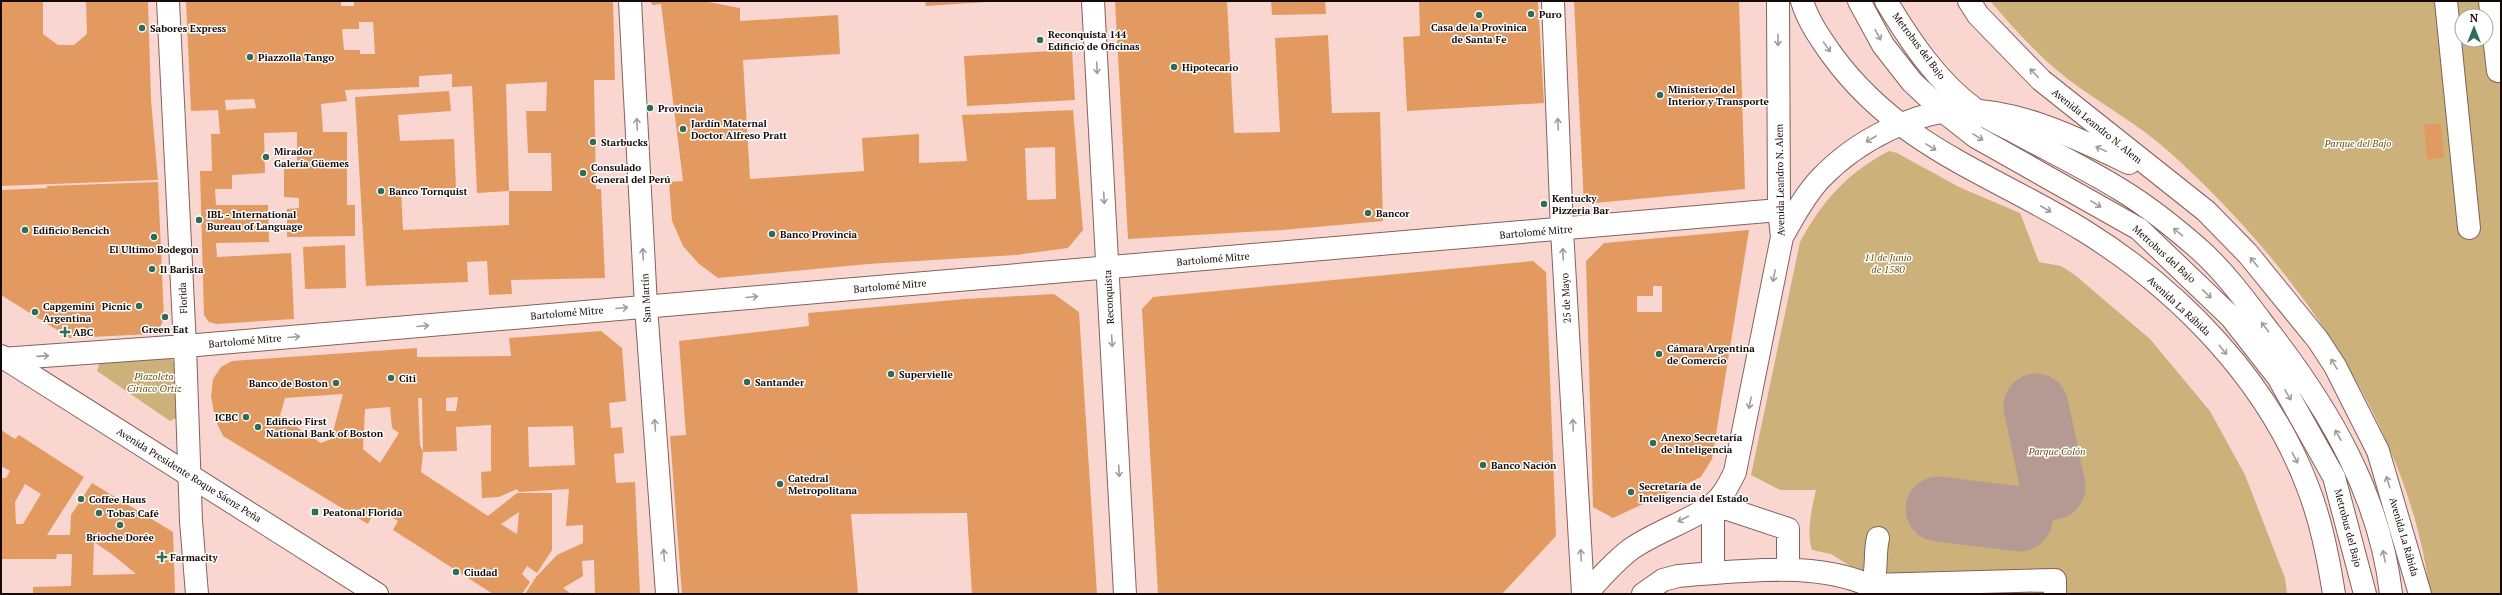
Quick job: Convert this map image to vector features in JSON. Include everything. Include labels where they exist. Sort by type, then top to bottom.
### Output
[{"type":"street","name":"Florida","points":[[168,1],[185,346],[189,474],[197,594]]},
{"type":"street","name":"San Martín","points":[[630,1],[646,306],[667,594]]},
{"type":"street","name":"Reconquista","points":[[1093,1],[1125,594]]},
{"type":"street","name":"25 de Mayo","points":[[1553,1],[1562,230],[1584,594]]},
{"type":"street","name":"Avenida Leandro N. Alem","points":[[1584,594],[1613,563],[1631,549],[1658,532],[1712,504],[1726,490],[1735,472],[1741,450],[1782,238],[1779,210],[1778,1]]},
{"type":"street","points":[[1802,1],[1806,13],[1820,37],[1843,70],[1899,125]]},
{"type":"street","name":"Metrobus del Bajo","points":[[1859,1],[1888,51],[1912,82],[1943,111],[1976,137],[2139,230],[2231,317],[2278,377],[2334,477],[2364,594]]},
{"type":"street","name":"Metrobus del Bajo","points":[[1886,1],[1901,26],[1934,70],[1976,111],[2121,190],[2147,208],[2200,250],[2242,296],[2303,376],[2340,437],[2359,478],[2380,537],[2391,594]]},
{"type":"street","name":"Avenida Leandro N. Alem","points":[[1969,1],[1978,15],[2041,80],[2161,178]]},
{"type":"street","points":[[2446,1],[2469,228]]},
{"type":"street","points":[[2490,1],[2498,71]]},
{"type":"street","points":[[1782,238],[1805,198],[1828,171],[1859,147],[1899,125],[1943,111],[1976,111],[2015,118],[2073,136],[2161,178]]},
{"type":"street","name":"Avenida La Rábida","points":[[1899,125],[1933,149],[2086,232],[2158,284],[2214,339],[2265,405],[2299,465],[2316,510],[2334,594]]},
{"type":"street","name":"Avenida La Rábida","points":[[2161,178],[2206,212],[2248,254],[2318,340],[2335,366],[2378,451],[2404,533],[2420,594]]},
{"type":"street","name":"Bartolomé Mitre","points":[[2,358],[185,346],[1562,230],[1779,210]]},
{"type":"street","name":"Avenida Presidente Roque Sáenz Peña","points":[[2,358],[189,474],[377,594]]},
{"type":"street","points":[[1714,573],[1712,504],[1788,529],[1788,570]]},
{"type":"street","points":[[2402,594],[2404,533]]},
{"type":"street","points":[[1878,538],[1875,550],[1876,575],[1879,590]]},
{"type":"street","points":[[1643,594],[1663,580],[1678,576],[1788,570],[1839,575],[1879,590],[2055,580],[2056,594]]},
{"type":"green space","name":"Parque del Bajo","points":[[1990,1],[2501,1],[2501,594],[2430,594],[2418,530],[2398,468],[2371,408],[2338,350],[2300,295],[2258,243],[2214,194],[2167,150],[2135,125],[2065,77],[2020,35]]},
{"type":"green space","name":"Parque Colón","points":[[1889,151],[1897,153],[1959,187],[2020,213],[2039,262],[2061,266],[2075,275],[2150,339],[2210,411],[2245,475],[2285,578],[2287,594],[1934,594],[1869,578],[1831,554],[1812,550],[1810,543],[1811,512],[1816,490],[1780,490],[1751,475],[1800,242],[1818,213],[1837,189],[1860,169]]},
{"type":"green space","name":"Plazoleta Ciriaco Ortiz","points":[[169,357],[177,364],[181,416],[170,421],[97,371],[99,364],[108,358]]},
{"type":"building","points":[[1,1],[43,1],[43,34],[58,45],[74,45],[87,34],[86,1],[148,1],[151,100],[158,180],[1,186]]},
{"type":"building","points":[[186,1],[341,1],[341,6],[354,6],[354,1],[613,1],[615,80],[594,80],[596,189],[601,189],[605,278],[511,280],[512,294],[489,295],[487,261],[467,262],[468,282],[366,286],[355,97],[449,91],[451,111],[398,115],[400,141],[454,139],[456,188],[401,189],[403,230],[509,225],[509,191],[477,193],[472,86],[452,87],[452,74],[419,76],[419,87],[345,90],[347,101],[321,104],[323,132],[347,132],[347,205],[355,205],[355,236],[287,237],[287,209],[299,208],[299,198],[284,197],[284,169],[297,168],[297,132],[264,133],[265,173],[232,175],[232,189],[215,189],[216,205],[268,205],[269,242],[216,243],[217,257],[291,253],[294,319],[217,324],[209,322],[204,315],[200,171],[212,171],[211,134],[220,134],[218,110],[191,111]],"holes":[[[359,22],[373,22],[375,54],[360,54],[360,50],[344,50],[342,29],[359,29]],[[547,82],[546,111],[526,111],[528,153],[551,153],[552,191],[509,191],[506,84]],[[254,99],[256,108],[226,110],[225,100]]]},
{"type":"building","points":[[651,1],[703,1],[740,8],[740,21],[838,15],[840,54],[743,60],[750,179],[864,171],[862,138],[919,134],[919,163],[967,161],[962,115],[1073,110],[1083,230],[1068,248],[1016,255],[868,264],[718,278],[699,264],[683,246],[672,221],[669,182],[683,181],[661,4],[652,5]],"holes":[[[1055,147],[1056,199],[1027,200],[1025,148]]]},
{"type":"building","points":[[925,1],[987,1],[987,2],[926,6]]},
{"type":"building","name":"Hipotecario","points":[[1115,1],[1227,1],[1234,133],[1280,132],[1275,38],[1328,35],[1332,113],[1380,112],[1383,221],[1282,230],[1128,239]]},
{"type":"building","points":[[1271,1],[1325,1],[1326,14],[1272,15]]},
{"type":"building","points":[[1419,1],[1538,1],[1544,103],[1407,111],[1403,37],[1420,36]]},
{"type":"building","name":"Ministerio del Interior y Transporte","points":[[1574,1],[1739,1],[1745,189],[1584,204]]},
{"type":"building","points":[[1072,50],[1075,100],[967,106],[964,56]]},
{"type":"building","points":[[2441,123],[2444,158],[2427,159],[2424,125]]},
{"type":"building","points":[[158,182],[164,318],[160,328],[151,334],[70,338],[1,295],[1,190],[48,188],[46,186]]},
{"type":"building","points":[[1749,230],[1712,459],[1701,477],[1613,518],[1593,507],[1586,261],[1604,243]],"holes":[[[1653,286],[1662,286],[1662,312],[1637,312],[1637,296],[1653,296]]]},
{"type":"building","points":[[345,245],[346,288],[305,289],[303,247]]},
{"type":"building","name":"Banco Nación","points":[[1533,261],[1546,272],[1556,536],[1502,594],[1158,594],[1142,309],[1153,297]]},
{"type":"building","points":[[1054,294],[1079,312],[1097,594],[972,594],[967,513],[851,514],[858,594],[682,594],[670,436],[686,435],[679,341],[809,326],[808,313],[965,299]]},
{"type":"building","points":[[601,331],[622,348],[626,401],[609,403],[611,428],[622,427],[624,453],[614,454],[616,483],[635,482],[640,594],[595,594],[594,560],[582,561],[583,576],[563,588],[571,594],[525,594],[536,577],[557,555],[583,543],[583,525],[566,526],[569,489],[519,492],[517,489],[499,497],[482,498],[481,472],[491,471],[491,425],[456,427],[457,451],[423,452],[421,472],[488,516],[517,493],[552,493],[552,550],[537,573],[527,566],[522,574],[530,582],[522,594],[493,594],[393,530],[398,521],[376,508],[368,524],[223,436],[215,419],[211,396],[213,379],[221,367],[232,361],[417,348],[417,357],[511,356],[509,338]],"holes":[[[343,394],[331,439],[321,443],[280,416],[285,398]],[[458,397],[456,411],[446,411],[446,398]],[[418,398],[422,398],[423,452],[420,445]],[[390,407],[392,428],[399,433],[380,463],[363,449],[365,409]],[[573,426],[575,465],[529,467],[528,427]],[[519,512],[517,534],[501,524]]]},
{"type":"building","points":[[1,430],[15,439],[19,435],[84,477],[47,535],[70,535],[71,515],[92,483],[173,532],[175,594],[33,594],[33,587],[71,586],[72,554],[57,554],[56,559],[1,559],[1,478],[6,478],[10,471],[1,466]],"holes":[[[25,484],[41,494],[23,524],[16,524],[15,502]],[[94,542],[113,555],[136,574],[93,575]]]},
{"type":"taxiway","points":[[2036,406],[2053,487]]},
{"type":"taxiway","points":[[1938,509],[2020,519]]},
{"type":"place","name":"Puro","points":[[1531,14]]},
{"type":"place","name":"Casa de la Provinica de Santa Fe","points":[[1479,15]]},
{"type":"place","name":"Sabores Express","points":[[142,28]]},
{"type":"place","name":"Reconquista 144 Edificio de Oficinas","points":[[1040,40]]},
{"type":"place","name":"Piazzolla Tango","points":[[250,57]]},
{"type":"place","name":"Hipotecario","points":[[1174,67]]},
{"type":"place","name":"Ministerio del Interior y Transporte","points":[[1660,95]]},
{"type":"place","name":"Provincia","points":[[650,108]]},
{"type":"place","name":"Jardín Maternal Doctor Alfreso Pratt","points":[[683,129]]},
{"type":"place","name":"Starbucks","points":[[593,142]]},
{"type":"place","name":"Mirador Galería Güemes","points":[[266,157]]},
{"type":"place","name":"Consulado General del Perú","points":[[583,173]]},
{"type":"place","name":"Banco Tornquist","points":[[381,191]]},
{"type":"place","name":"Kentucky Pizzeria Bar","points":[[1544,204]]},
{"type":"place","name":"Bancor","points":[[1368,213]]},
{"type":"place","name":"IBL - International Bureau of Language","points":[[199,220]]},
{"type":"place","name":"Edificio Bencich","points":[[25,230]]},
{"type":"place","name":"Banco Provincia","points":[[772,234]]},
{"type":"place","name":"El Ultimo Bodegon","points":[[154,237]]},
{"type":"place","name":"Il Barista","points":[[152,269]]},
{"type":"place","name":"Picnic","points":[[139,306]]},
{"type":"place","name":"Capgemini Argentina","points":[[35,312]]},
{"type":"place","name":"Green Eat","points":[[165,317]]},
{"type":"place","name":"ABC","points":[[65,332]]},
{"type":"place","name":"Cámara Argentina de Comercio","points":[[1659,354]]},
{"type":"place","name":"Supervielle","points":[[891,374]]},
{"type":"place","name":"Citi","points":[[391,378]]},
{"type":"place","name":"Santander","points":[[747,382]]},
{"type":"place","name":"Banco de Boston","points":[[336,383]]},
{"type":"place","name":"ICBC","points":[[246,417]]},
{"type":"place","name":"Edificio First National Bank of Boston","points":[[258,427]]},
{"type":"place","name":"Anexo Secretaría de Inteligencia","points":[[1653,443]]},
{"type":"place","name":"Banco Nación","points":[[1483,465]]},
{"type":"place","name":"Catedral Metropolitana","points":[[780,484]]},
{"type":"place","name":"Secretaría de Inteligencia del Estado","points":[[1631,492]]},
{"type":"place","name":"Coffee Haus","points":[[81,499]]},
{"type":"place","name":"Peatonal Florida","points":[[315,512]]},
{"type":"place","name":"Tobas Café","points":[[99,513]]},
{"type":"place","name":"Brioche Dorée","points":[[120,525]]},
{"type":"place","name":"Farmacity","points":[[162,557]]},
{"type":"place","name":"Ciudad","points":[[456,572]]},
{"type":"park label","name":"11 de Junio de 1580","points":[[1888,262]]}]
